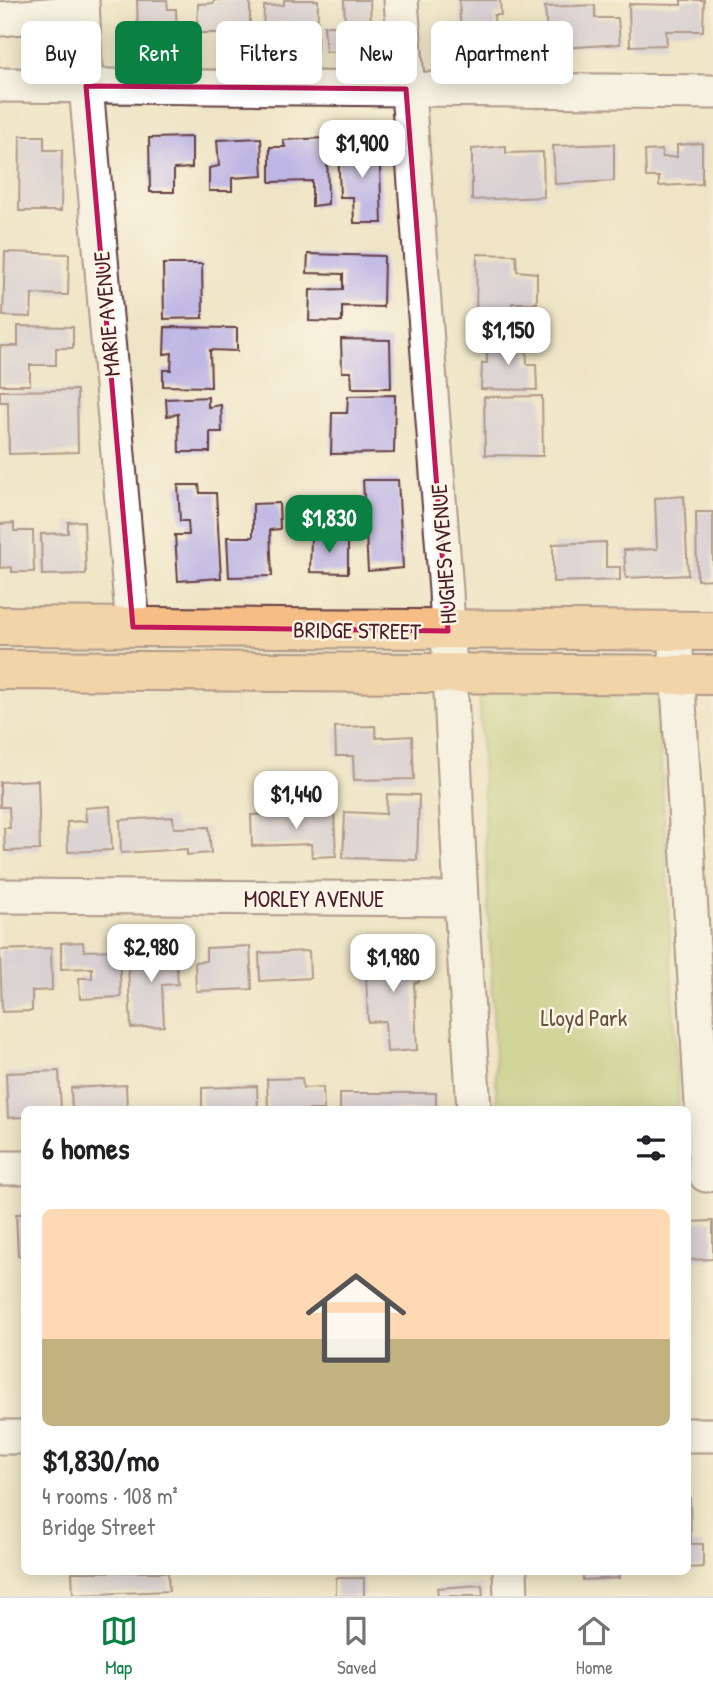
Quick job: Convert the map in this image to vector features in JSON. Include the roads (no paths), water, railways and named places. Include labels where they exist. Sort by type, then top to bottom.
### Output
[{"type":"main road","name":"BRIDGE STREET","points":[[0,626],[713,631]]},
{"type":"main road","name":"BRIDGE STREET","points":[[0,670],[696,675]]},
{"type":"street","name":"HUGHES AVENUE","points":[[401,0],[452,675],[461,899],[474,1106]]},
{"type":"street","points":[[0,19],[82,6]]},
{"type":"street","name":"MARIE AVENUE","points":[[82,6],[86,86],[133,627]]},
{"type":"street","points":[[0,85],[713,92]]},
{"type":"street","points":[[675,632],[696,675],[702,1175]]},
{"type":"street","name":"MORLEY AVENUE","points":[[0,897],[461,899]]},
{"type":"street","points":[[0,1168],[21,1168]]},
{"type":"street","points":[[691,1435],[713,1435]]},
{"type":"street","points":[[0,1437],[21,1437]]},
{"type":"street","points":[[510,1575],[511,1596]]},
{"type":"park label","name":"Lloyd Park","points":[[584,1017]]}]
